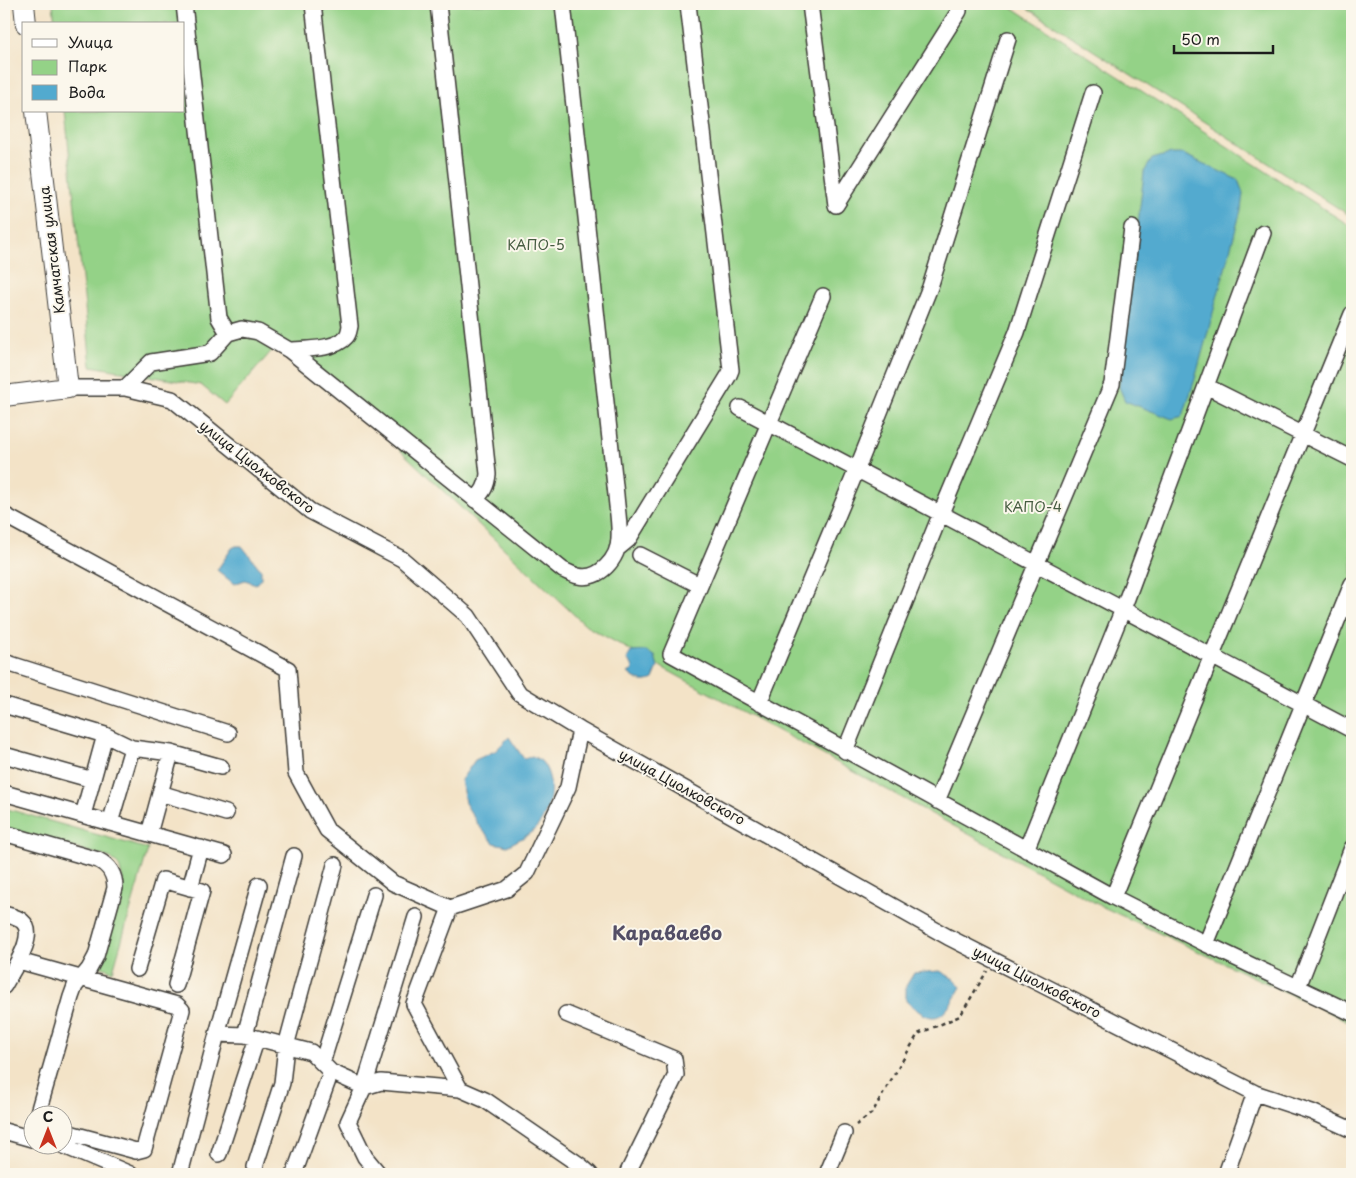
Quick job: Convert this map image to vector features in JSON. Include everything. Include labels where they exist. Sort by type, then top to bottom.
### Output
[{"type":"main road","points":[[24,4],[26,22]]},
{"type":"main road","name":"Камчатская улица","points":[[36,112],[68,388]]},
{"type":"main road","points":[[4,396],[68,388]]},
{"type":"street","points":[[184,4],[218,318],[228,333]]},
{"type":"street","points":[[289,350],[320,348],[340,342],[348,336],[350,326],[313,4]]},
{"type":"street","points":[[438,4],[488,474],[488,483],[475,500]]},
{"type":"street","points":[[125,388],[151,362],[210,354],[228,333],[242,329],[258,332],[289,350],[563,570],[579,576],[593,575],[604,569],[612,560],[617,549],[619,530],[563,4]]},
{"type":"street","points":[[617,549],[628,540],[731,370],[688,4]]},
{"type":"street","points":[[810,4],[836,205],[959,11],[958,4]]},
{"type":"street","points":[[758,703],[857,468],[930,287],[1008,39]]},
{"type":"street","points":[[845,751],[941,513],[1017,332],[1093,93]]},
{"type":"street","points":[[937,801],[1112,384],[1132,228]]},
{"type":"street","points":[[1026,850],[1123,609],[1263,232]]},
{"type":"street","points":[[823,296],[671,654],[1113,898],[1352,1013]]},
{"type":"street","points":[[1113,898],[1352,314]]},
{"type":"street","points":[[1206,386],[1352,460]]},
{"type":"street","name":"улица Циолковского","points":[[68,388],[125,388],[172,399],[310,511],[402,559],[468,616],[519,693],[580,730],[939,932],[1255,1093],[1312,1112],[1352,1130]]},
{"type":"street","points":[[740,408],[770,422],[1352,730]]},
{"type":"street","points":[[4,515],[288,669],[296,774],[327,830],[393,883],[450,908],[507,889],[527,873],[568,787],[580,730]]},
{"type":"street","points":[[640,555],[699,585]]},
{"type":"street","points":[[1206,944],[1352,584]]},
{"type":"street","points":[[4,662],[228,734]]},
{"type":"street","points":[[4,705],[105,735],[132,748],[171,754],[221,767]]},
{"type":"street","points":[[83,815],[105,735]]},
{"type":"street","points":[[110,823],[132,748]]},
{"type":"street","points":[[149,834],[171,754]]},
{"type":"street","points":[[4,755],[92,780]]},
{"type":"street","points":[[4,793],[224,855]]},
{"type":"street","points":[[160,793],[226,813]]},
{"type":"street","points":[[4,833],[98,860],[110,870],[115,881],[115,888],[96,956],[89,969],[75,986],[41,1106]]},
{"type":"street","points":[[190,888],[201,848]]},
{"type":"street","points":[[1298,987],[1352,848]]},
{"type":"street","points":[[219,1154],[251,1037],[294,856]]},
{"type":"street","points":[[255,1167],[282,1083],[286,1046],[334,865]]},
{"type":"street","points":[[137,969],[162,880],[202,891],[176,985]]},
{"type":"street","points":[[180,1174],[259,885]]},
{"type":"street","points":[[294,1174],[327,1068],[374,895]]},
{"type":"street","points":[[450,908],[414,1004],[460,1089]]},
{"type":"street","points":[[4,914],[23,921],[27,929],[19,961],[4,986]]},
{"type":"street","points":[[379,1174],[365,1157],[348,1122],[364,1087],[416,917]]},
{"type":"street","points":[[19,961],[177,1005],[181,1008],[182,1012],[144,1149],[136,1152],[72,1134]]},
{"type":"street","points":[[566,1014],[674,1059],[676,1075],[627,1174]]},
{"type":"street","points":[[217,1034],[251,1037],[311,1052],[327,1068],[364,1087],[381,1082],[460,1089],[485,1100],[590,1174]]},
{"type":"street","points":[[1226,1174],[1255,1093]]},
{"type":"street","points":[[4,1131],[22,1135]]},
{"type":"street","points":[[827,1174],[844,1134]]},
{"type":"street","points":[[72,1149],[130,1174]]},
{"type":"path","points":[[844,1134],[872,1113],[918,1034],[960,1016],[994,960]]},
{"type":"green space","points":[[53,4],[1007,4],[1352,227],[1352,1023],[1101,906],[586,626],[363,415],[275,347],[225,405],[201,385],[91,366],[65,112],[185,112],[185,22],[55,22]]},
{"type":"green space","points":[[1021,4],[1352,4],[1352,217]]},
{"type":"green space","points":[[4,808],[148,849],[113,971],[99,966],[123,880],[119,866],[111,858],[4,828]]},
{"type":"water","points":[[1170,154],[1183,154],[1238,180],[1243,193],[1241,210],[1195,379],[1183,416],[1172,419],[1125,401],[1119,387],[1144,172],[1152,159]]},
{"type":"water","points":[[242,546],[261,570],[261,578],[256,584],[245,580],[234,584],[217,570],[232,548]]},
{"type":"water","points":[[646,651],[655,656],[658,667],[653,679],[643,681],[628,673],[633,670],[632,665],[627,659],[631,652]]},
{"type":"water","points":[[509,737],[524,759],[532,756],[542,762],[547,770],[551,788],[548,806],[540,823],[528,835],[507,846],[494,843],[479,826],[465,803],[461,780],[475,760],[495,751]]},
{"type":"water","points":[[940,971],[954,979],[961,987],[944,1012],[932,1017],[925,1015],[906,1001],[906,986],[914,973]]},
{"type":"district","name":"Караваево","points":[[667,933]]},
{"type":"park label","name":"КАПО-5","points":[[536,245]]},
{"type":"park label","name":"КАПО-4","points":[[1033,507]]}]
